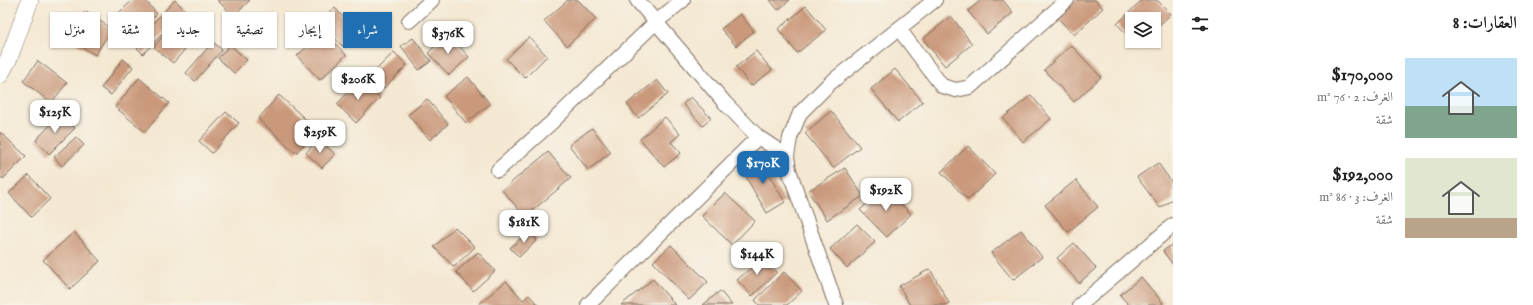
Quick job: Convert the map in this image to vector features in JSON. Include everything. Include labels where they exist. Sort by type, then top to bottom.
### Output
[{"type":"street","points":[[0,75],[9,58],[30,0]]},
{"type":"street","points":[[409,20],[432,0]]},
{"type":"street","points":[[637,0],[725,103],[758,137],[787,156]]},
{"type":"street","points":[[498,170],[551,123],[656,22],[683,0]]},
{"type":"street","points":[[836,305],[789,170],[787,156],[790,138],[800,112],[830,83],[935,0]]},
{"type":"street","points":[[899,29],[942,86],[956,90],[970,87],[1067,0]]},
{"type":"street","points":[[588,305],[758,137]]},
{"type":"street","points":[[1080,305],[1173,225]]},
{"type":"building","points":[[133,0],[145,0],[157,14],[154,17],[154,12],[120,12]]},
{"type":"building","points":[[175,0],[185,10],[183,12],[164,12]]},
{"type":"building","points":[[217,0],[250,0],[238,12],[230,12]]},
{"type":"building","points":[[568,0],[578,0],[596,19],[567,46],[544,21]]},
{"type":"building","points":[[770,0],[790,0],[778,10]]},
{"type":"building","points":[[981,0],[1003,0],[1013,13],[987,34],[968,11]]},
{"type":"building","points":[[1074,0],[1095,0],[1103,8],[1074,35],[1056,16]]},
{"type":"building","points":[[1142,0],[1157,0],[1171,14],[1161,23],[1161,12],[1130,12]]},
{"type":"building","points":[[806,6],[826,30],[797,53],[778,29]]},
{"type":"building","points":[[335,8],[343,17],[342,46],[335,38],[335,12],[330,12]]},
{"type":"building","points":[[162,14],[162,34],[154,42],[154,22]]},
{"type":"building","points":[[740,14],[754,31],[736,46],[721,29]]},
{"type":"building","points":[[951,16],[972,44],[945,66],[923,39]]},
{"type":"building","points":[[1125,16],[1125,33],[1117,24]]},
{"type":"building","points":[[100,21],[108,26],[108,35],[100,47]]},
{"type":"building","points":[[448,34],[469,57],[449,75],[428,53]]},
{"type":"building","points":[[162,37],[162,48],[186,48],[173,63],[154,47]]},
{"type":"building","points":[[529,37],[547,56],[525,78],[506,59]]},
{"type":"building","points":[[413,38],[431,61],[419,70],[401,46]]},
{"type":"building","points":[[214,43],[222,50],[195,81],[186,73],[208,48],[214,48]]},
{"type":"building","points":[[335,43],[346,55],[320,80],[297,56],[306,48],[335,48]]},
{"type":"building","points":[[1071,45],[1101,77],[1074,102],[1044,70]]},
{"type":"building","points":[[84,48],[100,48],[95,55]]},
{"type":"building","points":[[137,48],[149,48],[143,54]]},
{"type":"building","points":[[227,48],[233,48],[247,60],[234,73],[218,58]]},
{"type":"building","points":[[756,51],[772,70],[751,86],[736,67]]},
{"type":"building","points":[[394,52],[407,65],[382,90],[369,77]]},
{"type":"building","points":[[123,59],[133,67],[111,95],[101,88]]},
{"type":"building","points":[[38,61],[67,83],[51,103],[23,81]]},
{"type":"building","points":[[895,69],[923,102],[898,122],[871,89]]},
{"type":"building","points":[[468,77],[490,104],[466,123],[444,96]]},
{"type":"building","points":[[139,78],[169,103],[145,132],[115,107]]},
{"type":"building","points":[[361,79],[380,98],[356,123],[337,104]]},
{"type":"building","points":[[657,80],[668,94],[638,118],[627,104]]},
{"type":"building","points":[[279,95],[317,130],[296,153],[258,119]]},
{"type":"building","points":[[1031,95],[1051,119],[1023,142],[1003,118]]},
{"type":"building","points":[[691,97],[711,118],[703,126],[683,104]]},
{"type":"building","points":[[427,99],[448,124],[430,140],[408,115]]},
{"type":"building","points":[[831,111],[860,147],[833,168],[805,133]]},
{"type":"building","points":[[226,112],[239,123],[212,153],[199,141]]},
{"type":"building","points":[[61,114],[75,128],[49,154],[36,140]]},
{"type":"building","points":[[665,117],[680,134],[671,142],[681,153],[664,167],[640,139]]},
{"type":"building","points":[[592,128],[611,152],[588,170],[569,145]]},
{"type":"building","points":[[0,132],[26,156],[3,179],[0,176]]},
{"type":"building","points":[[76,137],[84,145],[62,166],[54,157]]},
{"type":"building","points":[[318,139],[335,154],[322,168],[306,153]]},
{"type":"building","points":[[968,146],[995,174],[968,200],[941,172]]},
{"type":"building","points":[[548,152],[571,178],[525,217],[502,190]]},
{"type":"building","points":[[758,157],[785,202],[767,213],[740,167]]},
{"type":"building","points":[[1158,163],[1173,184],[1173,199],[1160,208],[1137,177]]},
{"type":"building","points":[[845,168],[863,196],[827,220],[808,191]]},
{"type":"building","points":[[29,175],[50,199],[31,217],[9,193]]},
{"type":"building","points":[[1076,180],[1098,207],[1068,232],[1045,205]]},
{"type":"building","points":[[885,187],[911,214],[887,237],[860,210]]},
{"type":"building","points":[[725,193],[755,221],[732,245],[702,216]]},
{"type":"building","points":[[857,224],[875,242],[847,268],[830,249]]},
{"type":"building","points":[[455,227],[475,247],[454,267],[434,247]]},
{"type":"building","points":[[1021,230],[1042,257],[1013,280],[991,253]]},
{"type":"building","points":[[529,231],[537,240],[519,257],[510,248]]},
{"type":"building","points":[[74,232],[100,261],[70,289],[43,260]]},
{"type":"building","points":[[1074,243],[1096,268],[1079,283],[1057,258]]},
{"type":"building","points":[[1173,244],[1173,265],[1163,251]]},
{"type":"building","points":[[671,245],[708,282],[689,300],[653,262]]},
{"type":"building","points":[[478,252],[495,271],[473,291],[456,272]]},
{"type":"building","points":[[763,257],[777,272],[752,296],[737,280]]},
{"type":"building","points":[[930,269],[949,303],[945,305],[910,305],[899,286]]},
{"type":"building","points":[[784,272],[802,291],[787,305],[759,305],[755,300]]},
{"type":"building","points":[[1141,277],[1163,303],[1161,305],[1129,305],[1120,295]]},
{"type":"building","points":[[653,279],[675,305],[621,305]]},
{"type":"building","points":[[506,281],[523,300],[529,295],[538,305],[478,305]]},
{"type":"building","points":[[720,291],[732,305],[703,305]]}]
